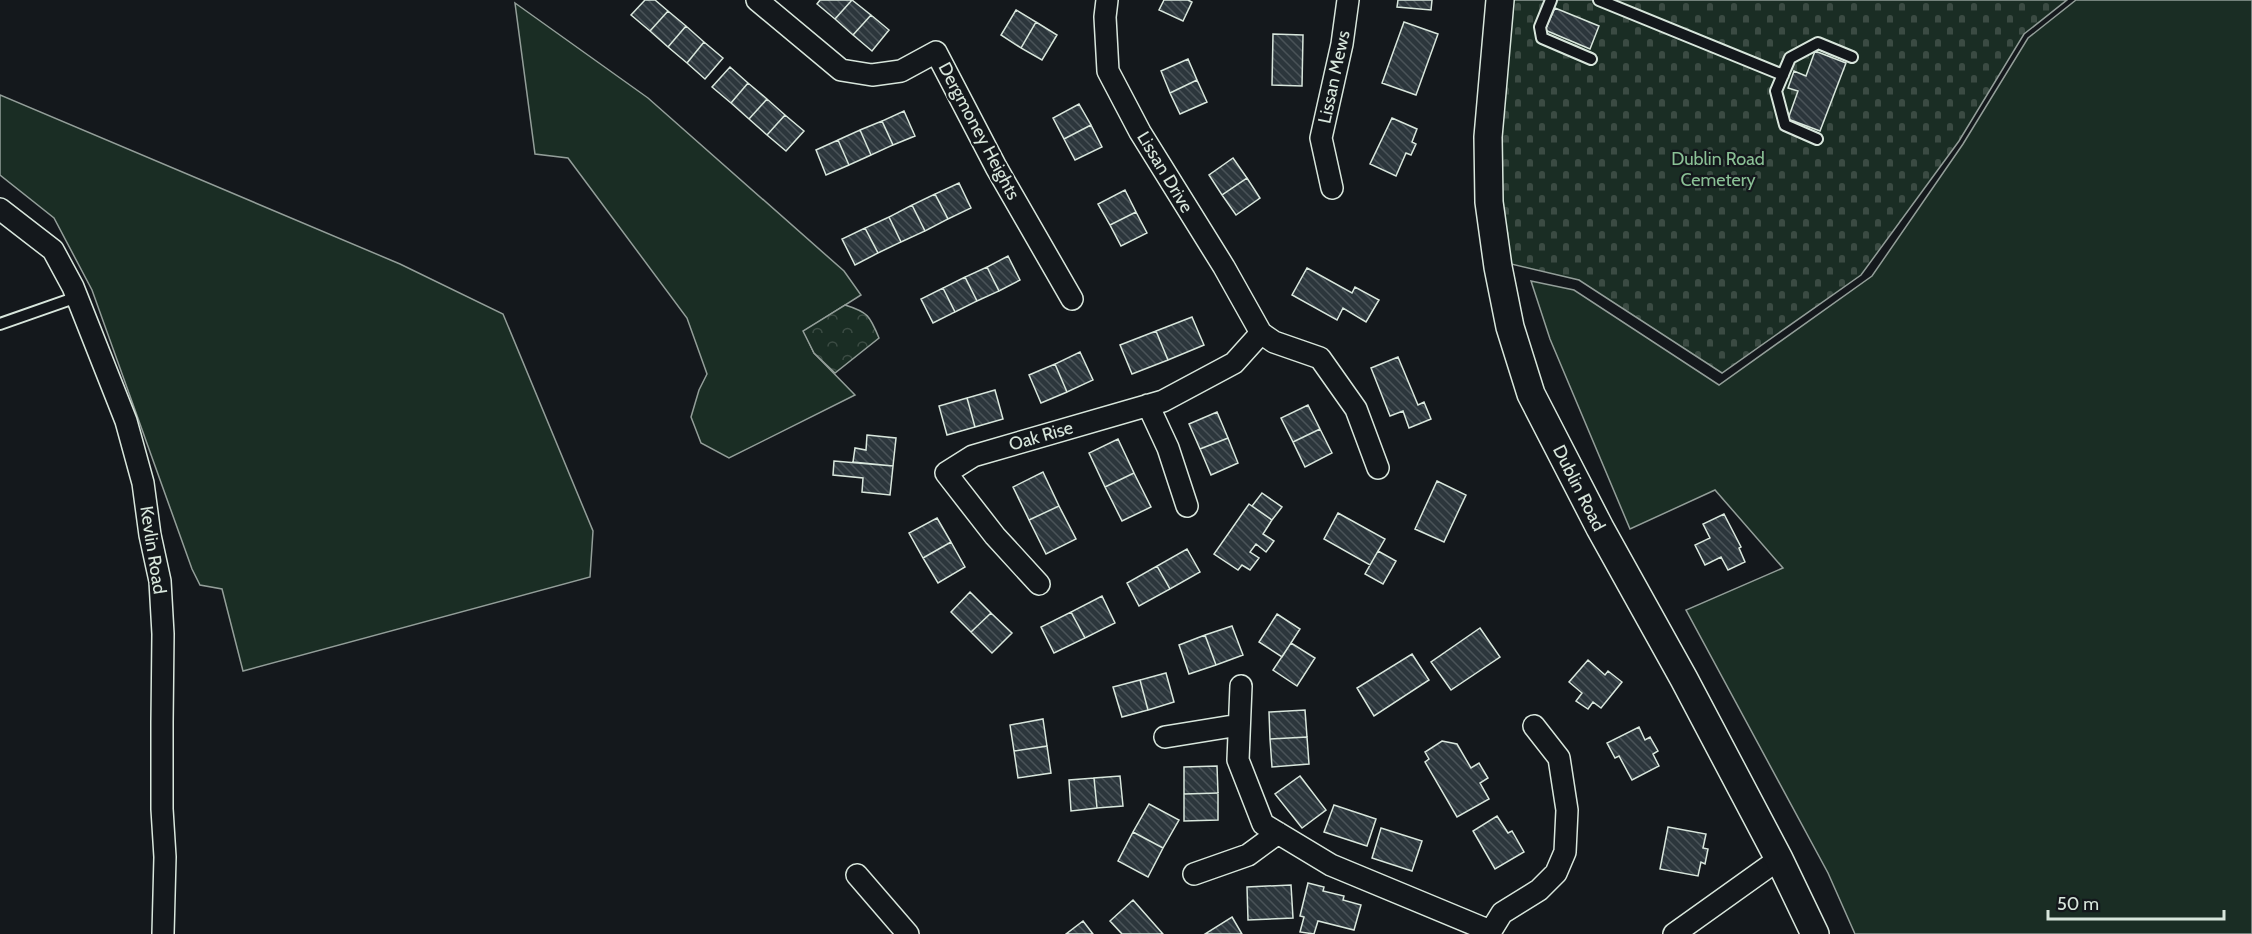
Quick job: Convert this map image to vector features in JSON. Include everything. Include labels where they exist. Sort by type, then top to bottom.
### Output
[{"type":"street","name":"Dergmoney Heights","points":[[757,0],[841,70],[873,75],[901,71],[936,52],[996,167],[1072,299]]},
{"type":"street","name":"Lissan Drive","points":[[1107,0],[1105,17],[1108,71],[1140,132],[1224,267],[1261,333]]},
{"type":"street","name":"Lissan Mews","points":[[1332,188],[1321,138],[1342,44],[1348,0]]},
{"type":"street","name":"Dublin Road","points":[[1500,0],[1488,137],[1490,202],[1498,267],[1510,327],[1531,394],[1600,528],[1684,679],[1779,859],[1815,934]]},
{"type":"street","name":"Kevlin Road","points":[[0,209],[52,250],[77,297],[126,421],[143,483],[150,535],[160,581],[163,634],[164,934]]},
{"type":"street","name":"Oak Rise","points":[[1039,584],[995,536],[946,473],[973,456],[1163,401],[1234,363],[1261,333]]},
{"type":"street","points":[[1261,333],[1274,342],[1320,358],[1356,409],[1378,468]]},
{"type":"street","points":[[1148,405],[1168,448],[1186,507]]},
{"type":"street","points":[[1241,686],[1238,760],[1263,824],[1331,865],[1489,932],[1502,914],[1539,890],[1556,873],[1565,852],[1567,810],[1559,758],[1534,726]]},
{"type":"street","points":[[1165,736],[1239,725]]},
{"type":"street","points":[[1194,874],[1248,855],[1278,833]]},
{"type":"street","points":[[1674,934],[1779,859]]},
{"type":"street","points":[[857,875],[908,934]]},
{"type":"lane","points":[[1551,0],[1540,27],[1542,38],[1591,58]]},
{"type":"lane","points":[[1599,0],[1783,75]]},
{"type":"lane","points":[[1817,139],[1785,125],[1776,92],[1790,58],[1818,43],[1852,57]]},
{"type":"lane","points":[[0,324],[77,297]]},
{"type":"green space","name":"Dublin Road Cemetery","points":[[1512,0],[2067,0],[2024,34],[1959,141],[1861,275],[1722,373],[1579,280],[1511,264],[1502,200],[1501,137]]},
{"type":"green space","points":[[2076,0],[2252,0],[2252,934],[1855,934],[1828,873],[1686,610],[1783,568],[1715,490],[1630,529],[1550,339],[1531,281],[1574,290],[1719,385],[1872,276],[1963,144],[2028,38]]},
{"type":"green space","points":[[515,3],[648,98],[844,271],[861,295],[804,331],[814,353],[855,395],[729,458],[701,443],[691,417],[699,390],[707,374],[687,318],[568,158],[535,154]]},
{"type":"green space","points":[[0,95],[400,264],[503,314],[593,531],[590,577],[243,671],[222,589],[200,585],[192,569],[92,290],[54,218],[0,175]]},
{"type":"green space","points":[[845,305],[867,316],[879,338],[835,373],[814,353],[803,331]]},
{"type":"building","points":[[645,0],[655,0],[668,11],[650,31],[631,15]]},
{"type":"building","points":[[820,0],[852,0],[835,19],[817,4]]},
{"type":"building","points":[[852,0],[871,15],[853,35],[835,19]]},
{"type":"building","points":[[1164,0],[1192,2],[1183,21],[1159,10]]},
{"type":"building","points":[[1398,0],[1432,0],[1431,10],[1397,7]]},
{"type":"building","points":[[1555,8],[1599,26],[1590,49],[1545,30]]},
{"type":"building","points":[[1016,10],[1036,22],[1021,48],[1001,35]]},
{"type":"building","points":[[668,11],[686,26],[668,47],[650,31]]},
{"type":"building","points":[[871,15],[889,30],[872,51],[853,35]]},
{"type":"building","points":[[1036,22],[1057,35],[1042,60],[1021,48]]},
{"type":"building","points":[[1404,22],[1438,34],[1416,95],[1382,83]]},
{"type":"building","points":[[686,26],[704,42],[687,63],[668,47]]},
{"type":"building","points":[[1273,34],[1303,35],[1302,86],[1272,85]]},
{"type":"building","points":[[704,42],[723,58],[705,79],[687,63]]},
{"type":"building","points":[[1815,51],[1846,63],[1820,131],[1788,119],[1798,91],[1788,88],[1794,71],[1806,76]]},
{"type":"building","points":[[1188,59],[1197,80],[1170,93],[1161,71]]},
{"type":"building","points":[[730,67],[748,83],[731,103],[712,87]]},
{"type":"building","points":[[1197,80],[1207,102],[1180,114],[1170,93]]},
{"type":"building","points":[[748,83],[767,99],[749,119],[731,103]]},
{"type":"building","points":[[767,99],[785,115],[767,135],[749,119]]},
{"type":"building","points":[[1079,104],[1091,125],[1064,139],[1053,118]]},
{"type":"building","points":[[904,111],[915,136],[893,145],[882,121]]},
{"type":"building","points":[[785,115],[804,131],[786,151],[767,135]]},
{"type":"building","points":[[1392,118],[1417,129],[1412,142],[1416,144],[1411,155],[1406,153],[1396,176],[1370,164]]},
{"type":"building","points":[[882,121],[893,145],[871,155],[860,130]]},
{"type":"building","points":[[1091,125],[1102,147],[1075,160],[1064,139]]},
{"type":"building","points":[[860,130],[871,155],[849,165],[838,140]]},
{"type":"building","points":[[838,140],[849,165],[826,175],[816,150]]},
{"type":"building","points":[[1233,158],[1247,178],[1222,195],[1209,175]]},
{"type":"building","points":[[1247,178],[1260,198],[1236,215],[1222,195]]},
{"type":"building","points":[[959,183],[971,208],[948,219],[935,194]]},
{"type":"building","points":[[1125,190],[1136,212],[1110,225],[1098,204]]},
{"type":"building","points":[[935,194],[948,219],[925,231],[912,205]]},
{"type":"building","points":[[912,205],[925,231],[901,242],[889,217]]},
{"type":"building","points":[[1136,212],[1147,233],[1121,246],[1110,225]]},
{"type":"building","points":[[889,217],[901,242],[878,253],[865,228]]},
{"type":"building","points":[[865,228],[878,253],[855,265],[842,239]]},
{"type":"building","points":[[1008,256],[1020,280],[999,291],[987,267]]},
{"type":"building","points":[[987,267],[999,291],[977,301],[965,277]]},
{"type":"building","points":[[1307,268],[1352,293],[1355,287],[1379,300],[1366,322],[1343,308],[1337,320],[1292,295]]},
{"type":"building","points":[[965,277],[977,301],[955,312],[943,288]]},
{"type":"building","points":[[943,288],[955,312],[933,323],[921,299]]},
{"type":"building","points":[[1192,317],[1204,345],[1168,360],[1156,331]]},
{"type":"building","points":[[1156,331],[1168,360],[1132,374],[1120,345]]},
{"type":"building","points":[[1080,352],[1093,380],[1067,392],[1055,364]]},
{"type":"building","points":[[1398,357],[1418,405],[1424,402],[1431,419],[1409,428],[1403,411],[1390,416],[1371,368]]},
{"type":"building","points":[[1055,364],[1067,392],[1041,403],[1029,375]]},
{"type":"building","points":[[995,390],[1003,419],[975,427],[967,398]]},
{"type":"building","points":[[967,398],[975,427],[947,435],[939,406]]},
{"type":"building","points":[[1308,405],[1320,429],[1293,442],[1281,418]]},
{"type":"building","points":[[1217,412],[1228,438],[1200,449],[1189,424]]},
{"type":"building","points":[[1320,429],[1332,453],[1305,467],[1293,442]]},
{"type":"building","points":[[867,435],[896,438],[893,466],[853,462],[855,448],[866,450]]},
{"type":"building","points":[[1228,438],[1238,463],[1211,475],[1200,449]]},
{"type":"building","points":[[1118,439],[1134,473],[1105,487],[1089,453]]},
{"type":"building","points":[[834,461],[893,466],[890,495],[862,492],[863,478],[833,475]]},
{"type":"building","points":[[1043,472],[1059,506],[1029,520],[1013,487]]},
{"type":"building","points":[[1134,473],[1151,507],[1122,521],[1105,487]]},
{"type":"building","points":[[1437,481],[1466,495],[1444,542],[1415,529]]},
{"type":"building","points":[[1262,493],[1282,507],[1272,520],[1252,506]]},
{"type":"building","points":[[1249,504],[1272,520],[1263,534],[1274,541],[1266,552],[1256,544],[1250,552],[1259,558],[1250,570],[1242,565],[1238,570],[1214,554]]},
{"type":"building","points":[[1059,506],[1076,539],[1046,554],[1029,520]]},
{"type":"building","points":[[1338,513],[1385,539],[1370,565],[1324,539]]},
{"type":"building","points":[[1724,514],[1741,547],[1739,548],[1745,562],[1728,570],[1721,557],[1705,565],[1695,545],[1710,538],[1703,524]]},
{"type":"building","points":[[937,518],[951,542],[923,558],[909,533]]},
{"type":"building","points":[[951,542],[965,567],[938,583],[923,558]]},
{"type":"building","points":[[1187,549],[1200,572],[1170,589],[1157,566]]},
{"type":"building","points":[[1378,551],[1396,561],[1383,584],[1365,574]]},
{"type":"building","points":[[1157,566],[1170,589],[1139,606],[1127,583]]},
{"type":"building","points":[[970,592],[991,613],[971,632],[951,612]]},
{"type":"building","points":[[1102,596],[1115,623],[1085,638],[1071,612]]},
{"type":"building","points":[[1071,612],[1085,638],[1054,653],[1041,627]]},
{"type":"building","points":[[991,613],[1012,633],[992,653],[971,632]]},
{"type":"building","points":[[1277,614],[1300,629],[1282,657],[1259,642]]},
{"type":"building","points":[[1232,626],[1243,655],[1216,665],[1205,635]]},
{"type":"building","points":[[1480,628],[1500,657],[1451,690],[1431,662]]},
{"type":"building","points":[[1205,635],[1216,665],[1189,674],[1179,645]]},
{"type":"building","points":[[1291,643],[1315,658],[1297,686],[1273,670]]},
{"type":"building","points":[[1412,654],[1429,680],[1374,716],[1357,688]]},
{"type":"building","points":[[1588,660],[1605,675],[1608,671],[1622,682],[1601,708],[1593,702],[1588,709],[1576,701],[1582,693],[1569,682]]},
{"type":"building","points":[[1166,673],[1174,702],[1148,710],[1140,680]]},
{"type":"building","points":[[1140,680],[1148,710],[1122,717],[1113,687]]},
{"type":"building","points":[[1305,710],[1307,737],[1270,739],[1269,712]]},
{"type":"building","points":[[1043,719],[1047,746],[1014,751],[1010,725]]},
{"type":"building","points":[[1639,727],[1645,740],[1650,737],[1658,751],[1653,754],[1659,766],[1632,780],[1619,756],[1615,758],[1607,743]]},
{"type":"building","points":[[1307,737],[1309,764],[1272,767],[1270,739]]},
{"type":"building","points":[[1442,741],[1457,744],[1471,768],[1479,763],[1488,778],[1480,783],[1489,799],[1457,817],[1425,762],[1429,759],[1425,752]]},
{"type":"building","points":[[1047,746],[1051,773],[1018,778],[1014,751]]},
{"type":"building","points":[[1217,766],[1218,793],[1184,794],[1184,767]]},
{"type":"building","points":[[1120,776],[1123,806],[1097,808],[1094,778]]},
{"type":"building","points":[[1300,776],[1326,810],[1302,828],[1275,794]]},
{"type":"building","points":[[1094,778],[1097,808],[1071,811],[1069,780]]},
{"type":"building","points":[[1218,793],[1218,820],[1184,821],[1184,794]]},
{"type":"building","points":[[1149,804],[1179,820],[1163,848],[1133,832]]},
{"type":"building","points":[[1334,805],[1376,819],[1367,846],[1324,832]]},
{"type":"building","points":[[1497,816],[1508,833],[1512,831],[1524,852],[1495,869],[1473,831]]},
{"type":"building","points":[[1668,827],[1706,834],[1703,848],[1708,849],[1705,864],[1701,862],[1698,876],[1660,869]]},
{"type":"building","points":[[1381,828],[1422,841],[1412,871],[1372,858]]},
{"type":"building","points":[[1133,832],[1163,848],[1148,877],[1118,861]]},
{"type":"building","points":[[1308,883],[1324,887],[1323,891],[1344,896],[1343,900],[1361,905],[1354,930],[1318,921],[1314,934],[1300,932],[1304,917],[1300,916]]},
{"type":"building","points":[[1291,885],[1293,918],[1248,920],[1247,887]]},
{"type":"building","points":[[1133,900],[1163,934],[1122,934],[1110,921]]},
{"type":"building","points":[[1232,917],[1242,934],[1205,934]]},
{"type":"building","points":[[1083,921],[1093,934],[1066,934]]}]
